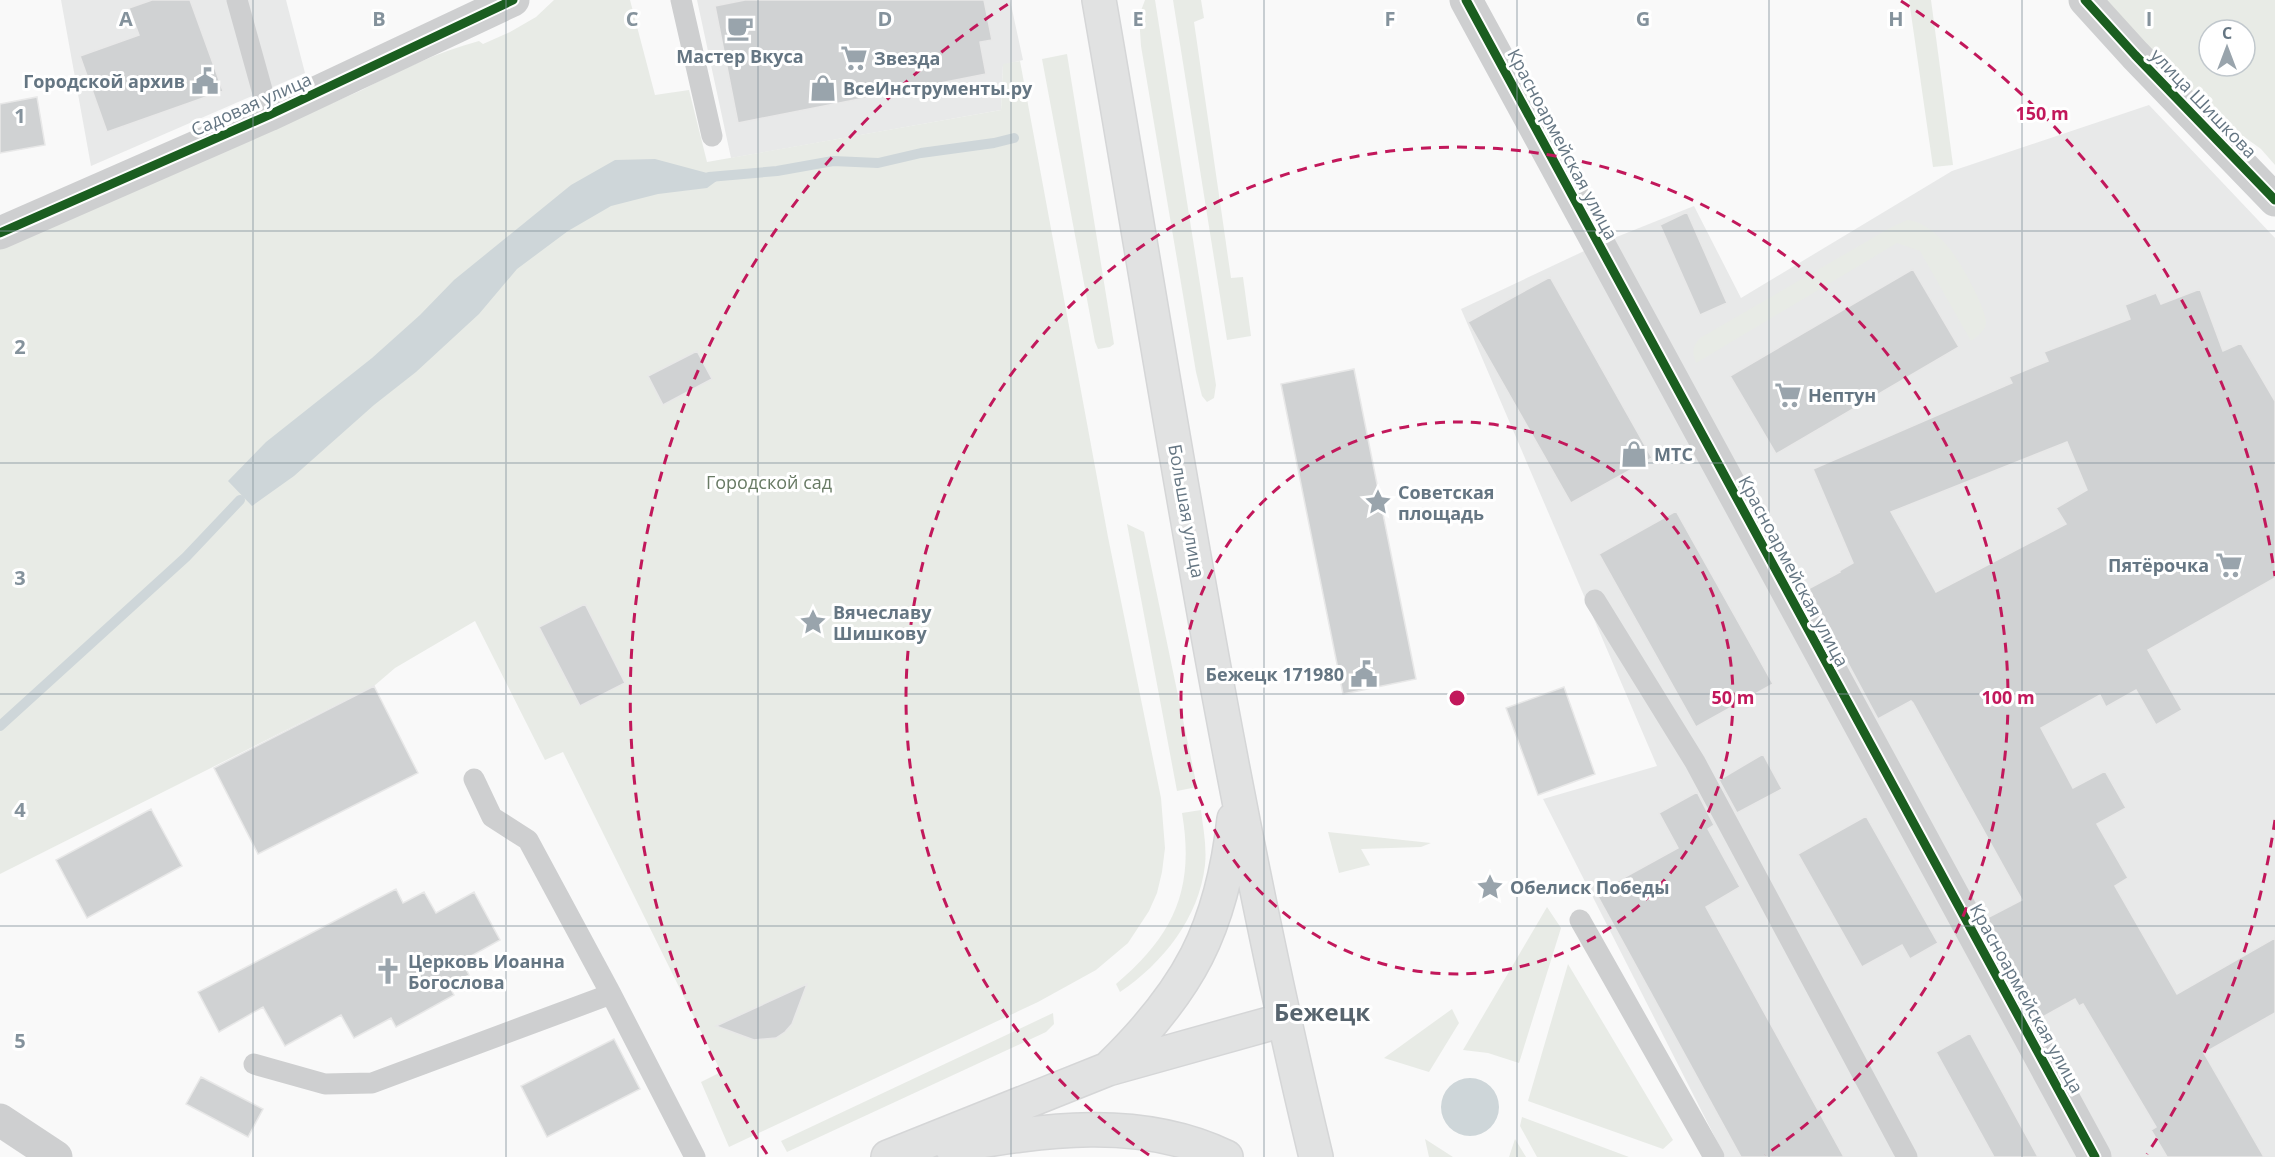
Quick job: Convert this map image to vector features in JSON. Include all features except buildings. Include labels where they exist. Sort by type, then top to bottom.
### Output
[{"type":"main road","name":"Большая улица","points":[[1099,0],[1236,794],[1283,1020],[1316,1157]]},
{"type":"main road","points":[[1108,1069],[1161,1013],[1180,986],[1212,926],[1231,844],[1236,794]]},
{"type":"main road","points":[[889,1156],[1108,1069],[1283,1020]]},
{"type":"main road","points":[[889,1156],[986,1140],[1104,1129],[1139,1131],[1172,1137],[1226,1157]]},
{"type":"street","name":"Садовая улица","points":[[0,233],[269,115],[513,0]]},
{"type":"street","name":"Красноармейская улица","points":[[1466,0],[2095,1157]]},
{"type":"street","name":"улица Шишкова","points":[[2085,0],[2275,200]]},
{"type":"street","points":[[0,1120],[56,1157]]},
{"type":"lane","points":[[237,0],[269,115]]},
{"type":"lane","points":[[681,0],[712,136]]},
{"type":"lane","points":[[1595,600],[1695,762],[1907,1157]]},
{"type":"lane","points":[[474,779],[492,817],[528,840],[695,1157]]},
{"type":"lane","points":[[1580,920],[1714,1157]]},
{"type":"lane","points":[[254,1064],[325,1084],[372,1083],[611,994]]},
{"type":"shaded area","points":[[61,0],[286,0],[305,73],[91,166]]},
{"type":"shaded area","name":"Звезда","points":[[697,0],[1010,0],[1023,60],[1003,65],[1001,110],[731,158]]},
{"type":"shaded area","points":[[2149,105],[2275,238],[2275,1157],[1725,1157],[1543,799],[1657,766],[1461,309],[1599,244],[1694,206],[1741,298],[1952,171]]},
{"type":"shaded area","points":[[655,159],[722,177],[707,188],[658,194],[611,206],[568,231],[517,269],[479,314],[416,372],[374,405],[294,476],[252,506],[228,481],[266,442],[372,358],[420,315],[454,280],[571,185],[615,160]]},
{"type":"shaded area","points":[[1464,1078],[1476,1078],[1491,1086],[1499,1101],[1499,1113],[1491,1128],[1476,1136],[1464,1136],[1449,1128],[1441,1113],[1441,1101],[1449,1086]]},
{"type":"green space","name":"Городской сад","points":[[554,0],[630,0],[655,95],[689,90],[707,162],[1001,110],[1003,64],[1020,61],[1108,537],[1161,798],[1165,848],[1157,893],[1149,911],[1128,943],[1096,970],[1038,1002],[729,1147],[701,1082],[721,1072],[563,752],[545,760],[475,621],[395,668],[374,686],[0,874],[0,248],[362,90],[419,62],[479,41],[483,44],[510,32],[536,17]]},
{"type":"green space","points":[[1145,0],[1155,0],[1216,385],[1214,398],[1207,402],[1202,396],[1196,372],[1141,46],[1139,16]]},
{"type":"green space","points":[[1173,0],[1201,0],[1204,18],[1194,22],[1231,278],[1243,277],[1251,336],[1227,340]]},
{"type":"green space","points":[[1909,0],[1931,0],[1953,165],[1933,167]]},
{"type":"green space","points":[[2097,0],[2275,0],[2275,165],[2261,149],[2200,105]]},
{"type":"green space","points":[[1067,54],[1114,344],[1098,349],[1042,59]]},
{"type":"green space","points":[[1907,220],[1925,226],[1941,239],[1954,254],[1972,285],[1986,323],[1982,331],[1971,341],[1920,251],[1897,243],[1696,363],[1694,350],[1700,338]]},
{"type":"green space","points":[[1127,524],[1144,532],[1197,787],[1177,791]]},
{"type":"green space","points":[[1201,810],[1205,865],[1195,903],[1187,921],[1151,967],[1120,992],[1116,984],[1153,947],[1176,909],[1185,865],[1182,813]]},
{"type":"green space","points":[[1328,832],[1431,843],[1421,847],[1361,849],[1370,865],[1339,873]]},
{"type":"green space","points":[[1547,907],[1561,928],[1519,1063],[1488,1053],[1463,1050]]},
{"type":"green space","points":[[1568,964],[1673,1140],[1663,1149],[1528,1101]]},
{"type":"green space","points":[[1452,1009],[1459,1023],[1429,1072],[1384,1058]]},
{"type":"green space","points":[[1053,1013],[1054,1024],[1046,1032],[787,1152],[781,1141]]},
{"type":"green space","points":[[1522,1117],[1629,1157],[1537,1157],[1520,1126]]},
{"type":"green space","points":[[1425,1139],[1453,1157],[1429,1157]]},
{"type":"green space","points":[[1515,1139],[1526,1157],[1509,1157]]},
{"type":"waterway","points":[[709,177],[777,171],[833,161],[878,163],[921,153],[1014,138]]},
{"type":"waterway","points":[[0,726],[186,557],[240,500]]},
{"type":"cycle path","points":[[0,233],[269,115],[513,0]]},
{"type":"cycle path","points":[[1466,0],[2095,1157]]},
{"type":"cycle path","points":[[2085,0],[2275,200]]},
{"type":"place","name":"Мастер Вкуса","points":[[740,28]]},
{"type":"place","name":"Звезда","points":[[854,58]]},
{"type":"place","name":"Городской архив","points":[[205,81]]},
{"type":"place","name":"ВсеИнструменты.ру","points":[[823,88]]},
{"type":"place","name":"Нептун","points":[[1788,395]]},
{"type":"place","name":"МТС","points":[[1634,454]]},
{"type":"place","name":"Советская площадь","points":[[1378,502]]},
{"type":"place","name":"Пятёрочка","points":[[2229,565]]},
{"type":"place","name":"Вячеславу Шишкову","points":[[813,622]]},
{"type":"place","name":"Бежецк 171980","points":[[1364,674]]},
{"type":"place","name":"Обелиск Победы","points":[[1490,887]]},
{"type":"place","name":"Церковь Иоанна Богослова","points":[[388,971]]},
{"type":"district","name":"Бежецк","points":[[1322,1011]]}]
